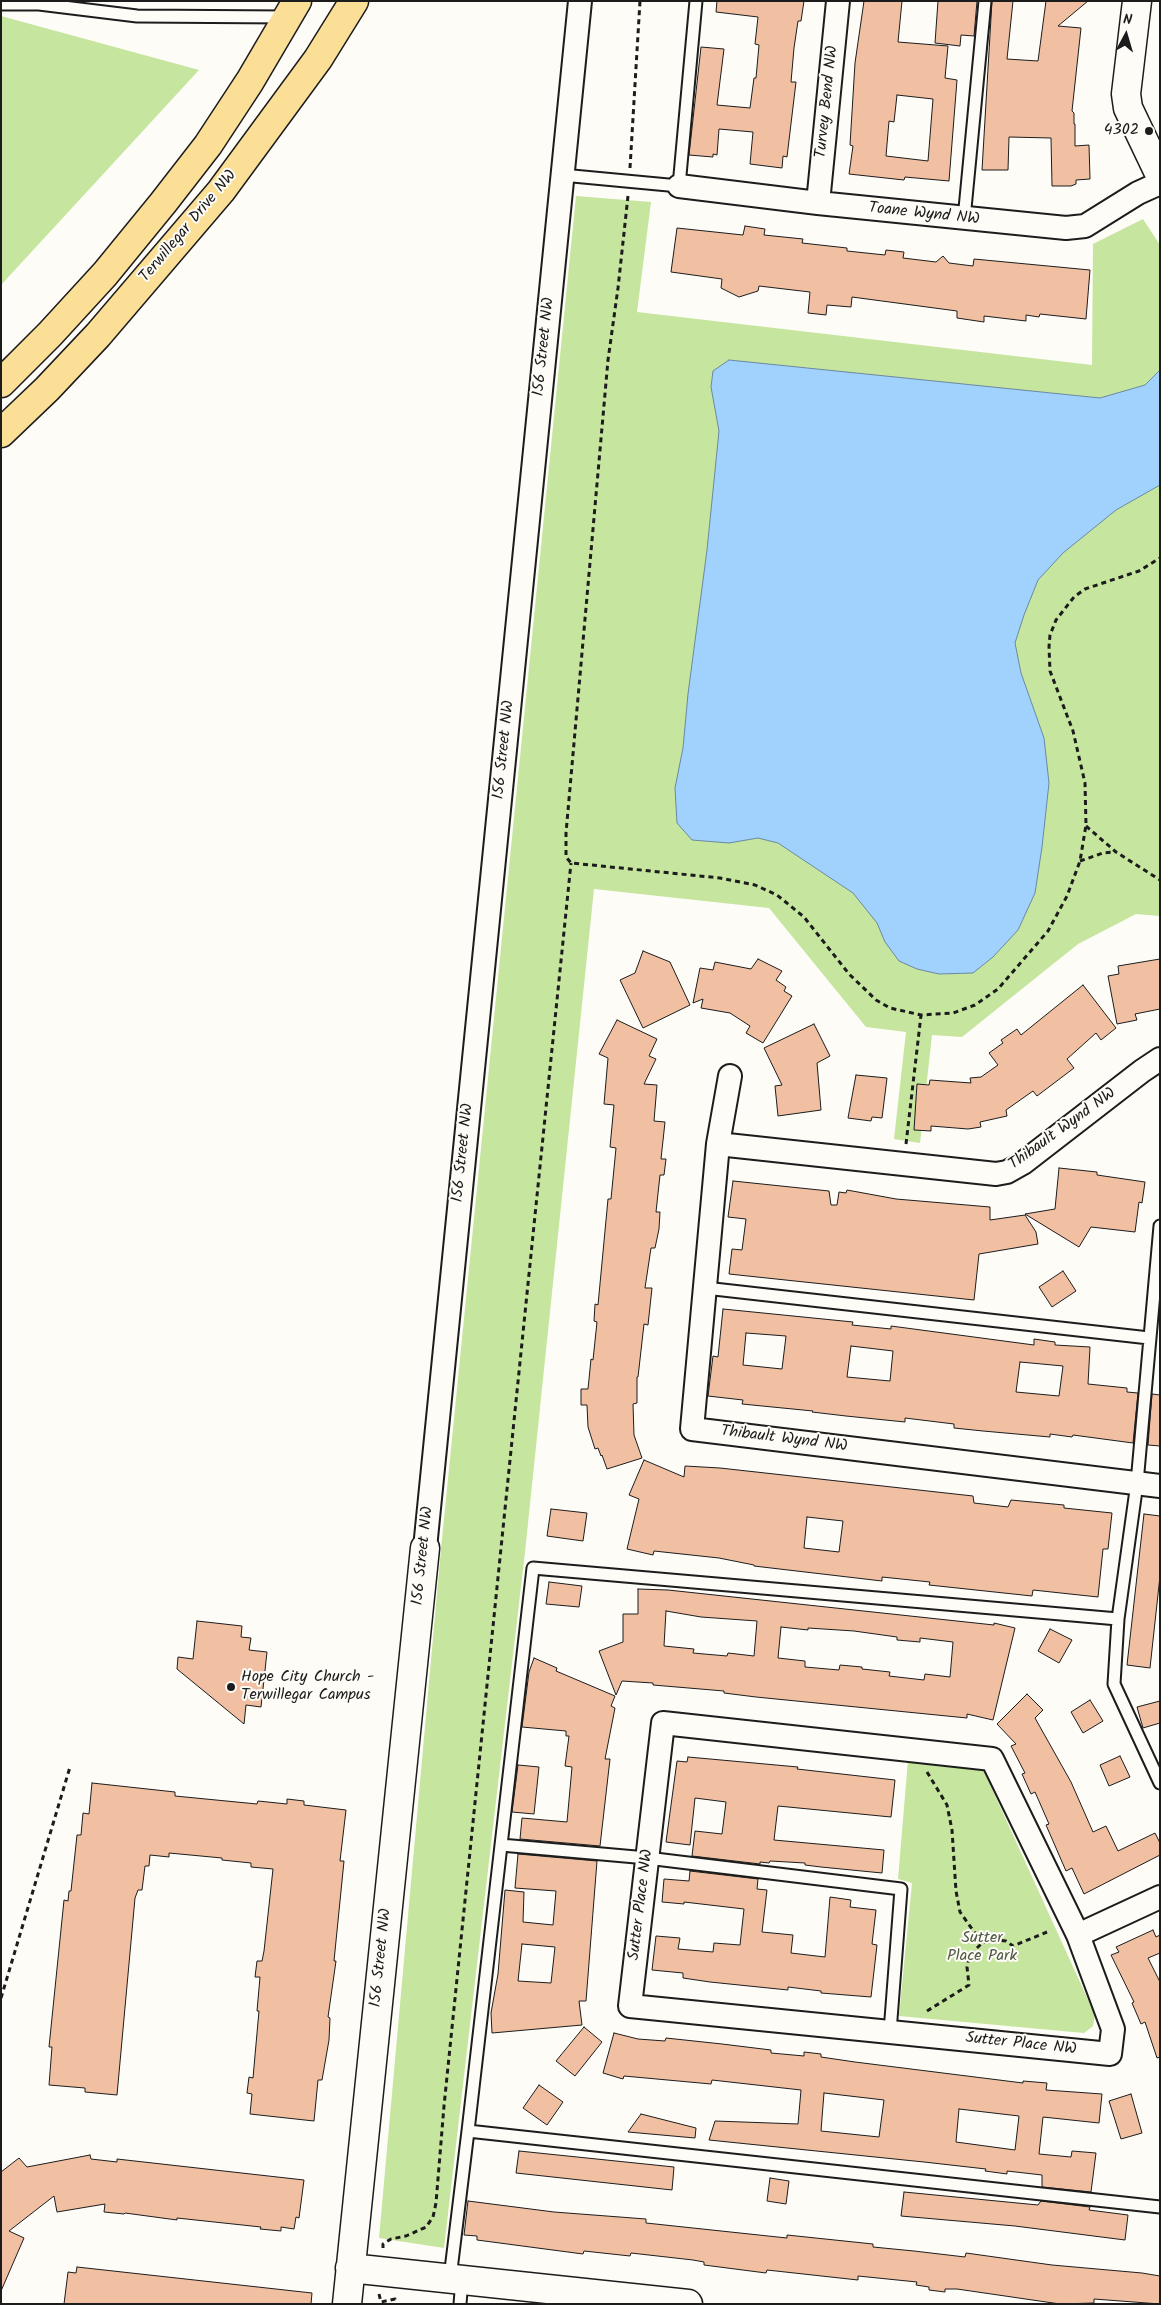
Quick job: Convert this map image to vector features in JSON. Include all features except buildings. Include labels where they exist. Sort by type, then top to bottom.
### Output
[{"type":"main road","name":"Terwillegar Drive NW","points":[[1,433],[47,389],[98,335],[221,190],[318,59],[354,1]]},
{"type":"main road","points":[[1,382],[50,334],[105,274],[163,204],[214,137],[293,9]]},
{"type":"street","name":"156 Street NW","points":[[347,2304],[425,1548],[580,1]]},
{"type":"street","name":"Turvey Bend NW","points":[[818,203],[838,1]]},
{"type":"street","points":[[1137,1],[1126,94],[1128,108],[1160,175]]},
{"type":"street","name":"Toane Wynd NW","points":[[679,186],[964,219],[1066,228],[1085,226],[1138,193],[1160,183]]},
{"type":"street","name":"Thibault Wynd NW","points":[[718,1144],[996,1174],[1007,1172],[1023,1163],[1160,1059]]},
{"type":"street","name":"Thibault Wynd NW","points":[[730,1076],[718,1144],[692,1429],[1160,1486]]},
{"type":"street","name":"Sutter Place NW","points":[[663,1723],[992,1759],[1078,1935],[1113,2029],[1110,2054],[630,2006],[647,1858],[663,1723]]},
{"type":"street","points":[[1078,1935],[1160,1897]]},
{"type":"street","points":[[350,2268],[457,2287],[599,2299],[688,2304]]},
{"type":"lane","points":[[562,175],[679,186],[696,1]]},
{"type":"lane","points":[[964,219],[984,1]]},
{"type":"lane","points":[[1,4],[39,4],[138,16],[293,9]]},
{"type":"lane","points":[[1160,1226],[1137,1483],[1118,1620],[1114,1684],[1160,1783]]},
{"type":"lane","points":[[705,1288],[1149,1338]]},
{"type":"lane","points":[[457,2287],[468,2131],[533,1568],[1118,1620]]},
{"type":"lane","points":[[501,1845],[647,1858],[901,1889],[890,2032]]},
{"type":"lane","points":[[468,2131],[1160,2207]]},
{"type":"path","points":[[640,1],[630,182],[608,360],[569,797],[566,857],[571,863],[739,880],[768,889],[790,904],[804,917],[849,974],[876,1000],[890,1008],[921,1015],[952,1013],[967,1009],[998,989],[1048,931],[1067,896],[1080,861],[1086,825],[1086,804],[1081,764],[1073,731],[1050,671],[1048,660],[1050,634],[1056,620],[1065,607],[1085,589],[1139,572],[1160,558]]},
{"type":"path","points":[[1086,825],[1116,852],[1160,880]]},
{"type":"path","points":[[1080,861],[1103,853],[1116,852]]},
{"type":"path","points":[[392,2238],[406,2236],[426,2227],[433,2217],[436,2203],[445,2096],[571,863]]},
{"type":"path","points":[[904,1165],[921,1015]]},
{"type":"path","points":[[1,1998],[70,1767]]},
{"type":"path","points":[[926,1770],[947,1805],[952,1830],[956,1891],[960,1912],[982,1943]]},
{"type":"path","points":[[927,2011],[969,1985],[967,1967],[970,1956],[982,1943],[996,1940],[1006,1942],[1012,1946],[1047,1932]]},
{"type":"path","points":[[395,2299],[396,2304]]},
{"type":"green space","points":[[1,16],[199,70],[1,285]]},
{"type":"green space","points":[[576,196],[651,202],[637,312],[1092,365],[1093,244],[1143,219],[1160,245],[1160,916],[1136,914],[1078,944],[962,1037],[932,1035],[920,1143],[894,1139],[906,1032],[866,1027],[769,908],[594,889],[525,1552],[444,2248],[379,2238],[441,1549]]},
{"type":"green space","name":"Sutter Place Park","points":[[908,1760],[982,1767],[1095,2015],[1093,2026],[1084,2033],[899,2016],[912,1883],[898,1879]]},
{"type":"water","points":[[729,360],[1100,398],[1145,385],[1160,370],[1160,485],[1116,510],[1063,553],[1038,580],[1015,643],[1021,673],[1044,738],[1049,783],[1042,847],[1035,893],[1018,930],[993,957],[973,973],[939,974],[917,969],[899,961],[885,942],[877,923],[853,893],[778,843],[758,838],[729,843],[692,840],[677,823],[675,788],[683,748],[688,694],[707,550],[719,431],[711,387],[713,371]]},
{"type":"place","name":"4302","points":[[1149,131]]},
{"type":"place","name":"Hope City Church - Terwillegar Campus","points":[[231,1687]]}]
